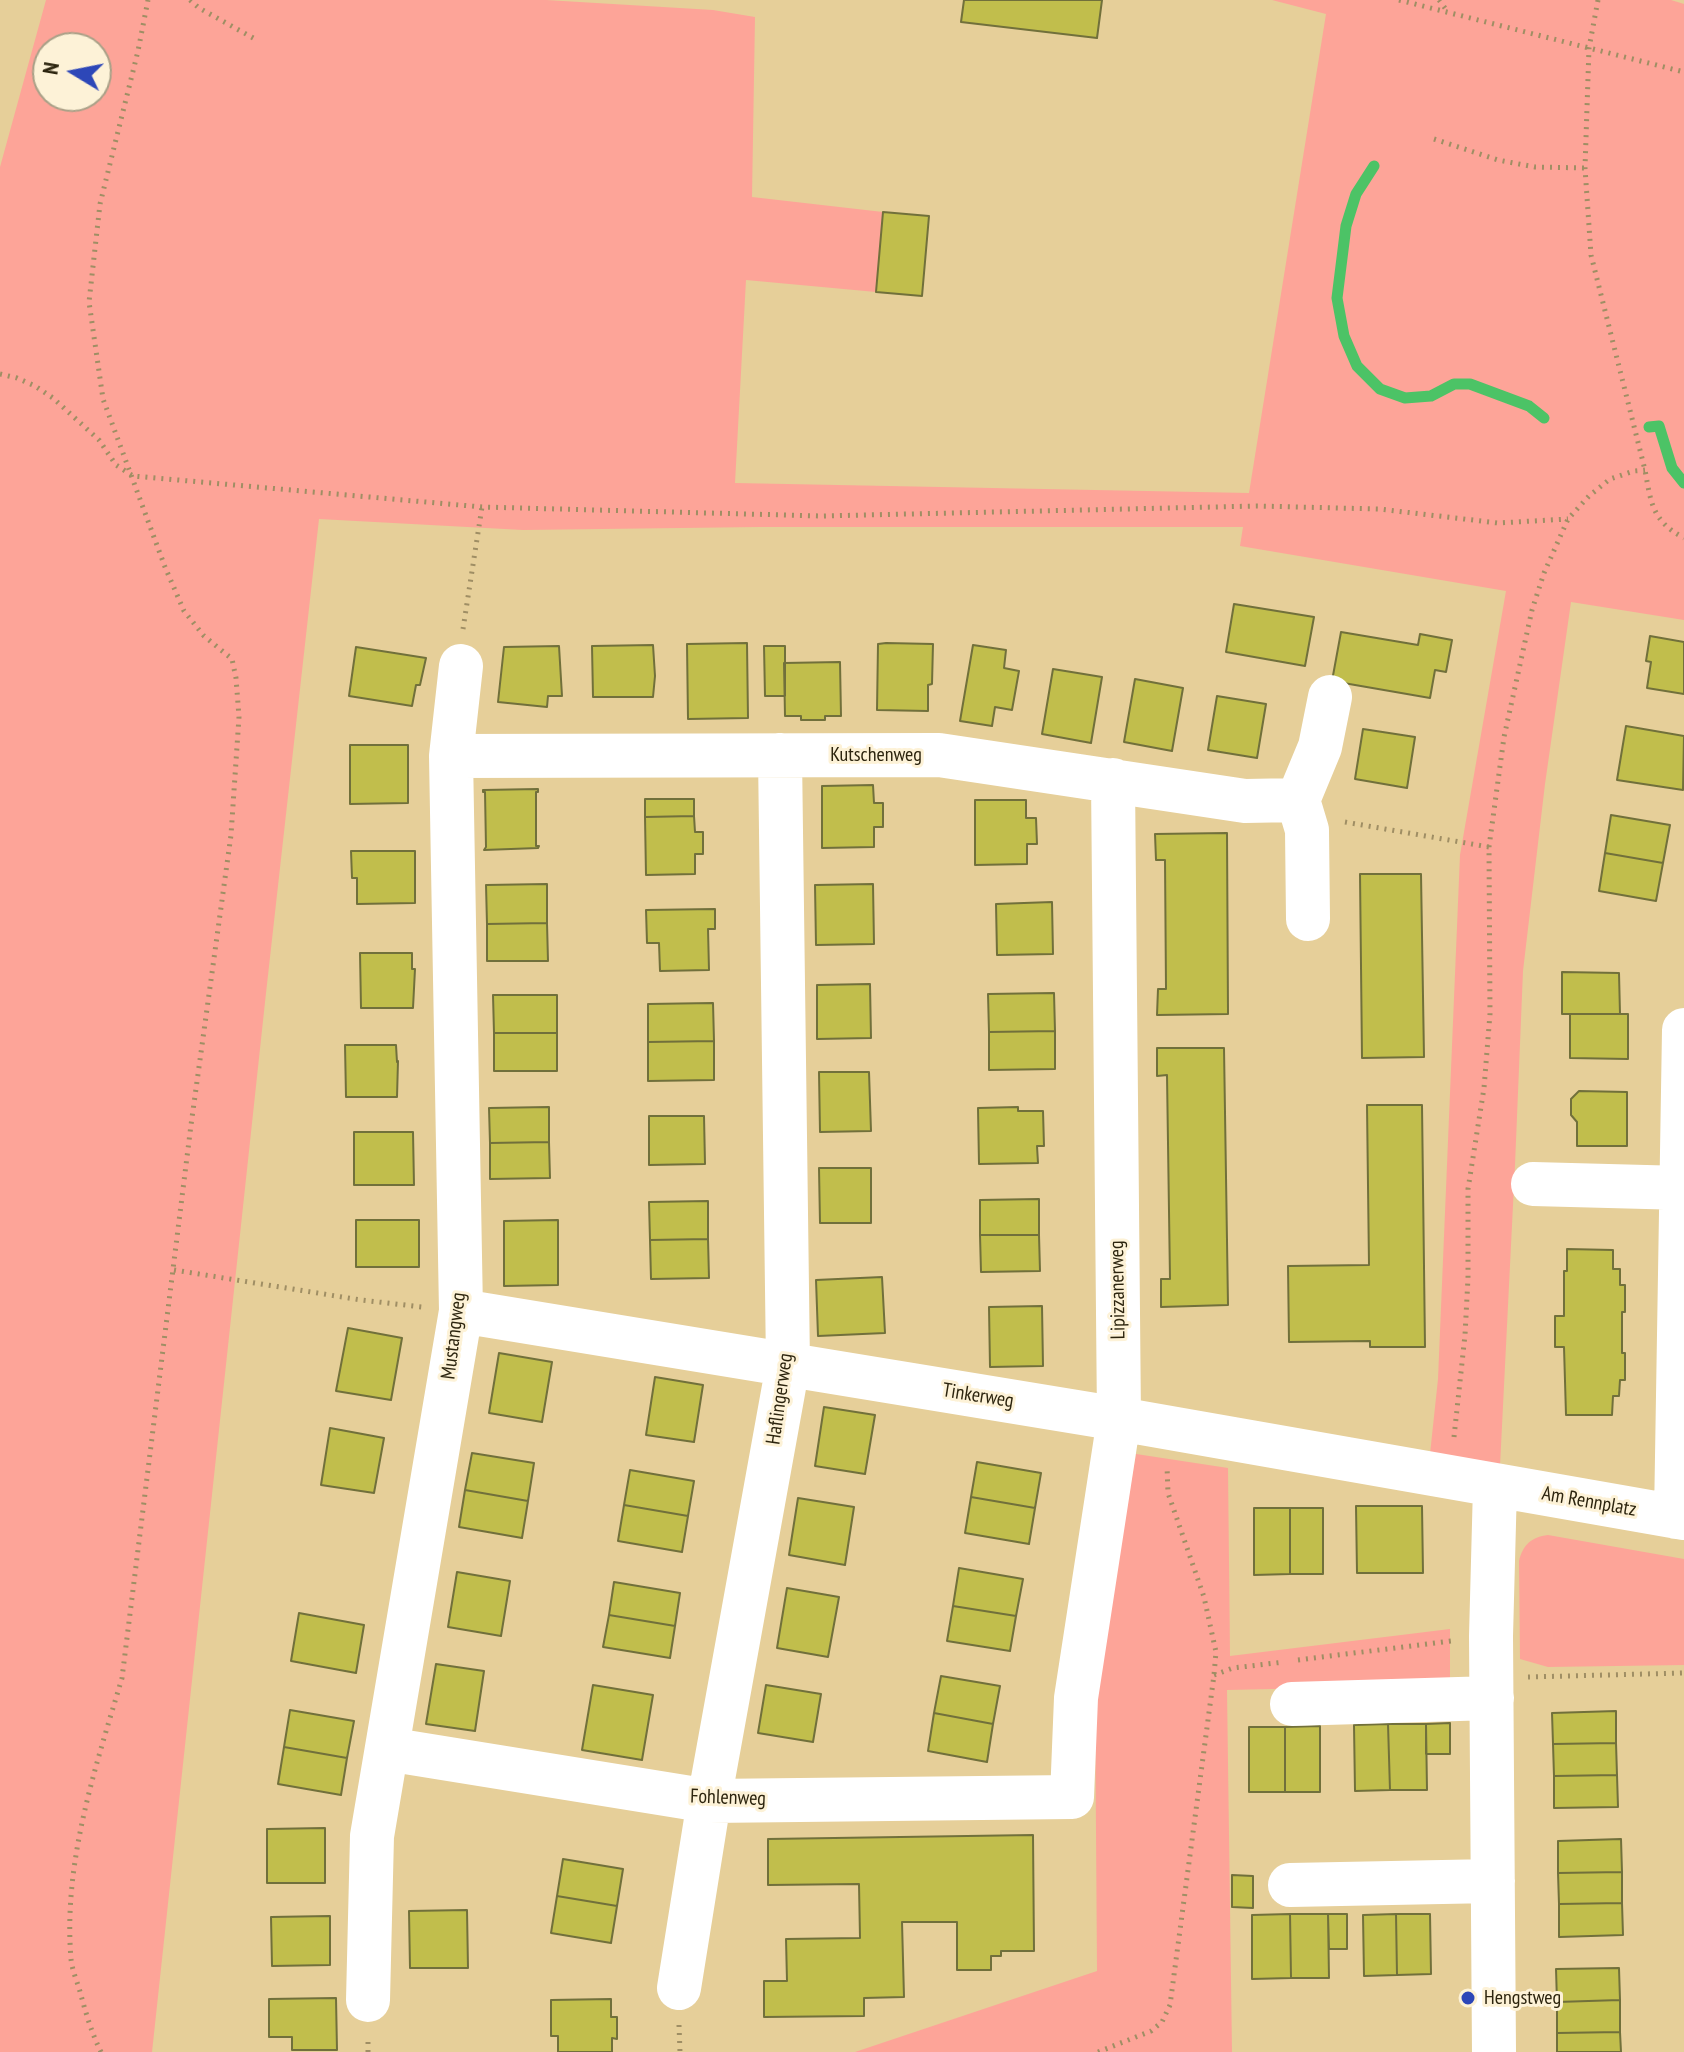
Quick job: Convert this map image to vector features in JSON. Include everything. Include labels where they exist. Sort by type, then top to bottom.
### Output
[{"type":"street","name":"Mustangweg","points":[[368,2000],[372,1836],[461,1311],[451,756],[461,666]]},
{"type":"street","points":[[1308,919],[1307,830],[1298,800],[1320,747],[1330,697]]},
{"type":"street","name":"Haflingerweg","points":[[679,1988],[709,1801],[788,1365],[780,755]]},
{"type":"street","name":"Kutschenweg","points":[[451,756],[939,755],[1245,801],[1298,800]]},
{"type":"street","name":"Lipizzanerweg","points":[[1072,1797],[1076,1698],[1119,1419],[1113,780]]},
{"type":"street","points":[[1680,1517],[1684,1030]]},
{"type":"street","points":[[1533,1184],[1682,1188]]},
{"type":"street","name":"Tinkerweg","points":[[461,1311],[1119,1419],[1495,1486]]},
{"type":"street","points":[[1494,2052],[1491,1671],[1495,1486]]},
{"type":"street","name":"Am Rennplatz","points":[[1495,1486],[1680,1517]]},
{"type":"street","points":[[1292,1704],[1491,1671]]},
{"type":"street","name":"Fohlenweg","points":[[387,1749],[709,1801],[1072,1797]]},
{"type":"street","points":[[1290,1885],[1493,1881]]},
{"type":"path","points":[[99,2052],[72,1961],[71,1888],[80,1832],[122,1678],[191,1125],[231,835],[239,717],[232,659],[204,636],[184,611],[103,399],[89,302],[100,204],[148,0]]},
{"type":"path","points":[[190,0],[255,39]]},
{"type":"path","points":[[1399,0],[1684,72]]},
{"type":"path","points":[[1439,0],[1448,13]]},
{"type":"path","points":[[1598,0],[1589,48],[1585,168],[1591,255],[1645,470],[1651,506],[1660,521],[1684,538]]},
{"type":"path","points":[[1434,139],[1498,160],[1535,167],[1585,168]]},
{"type":"path","points":[[0,374],[35,386],[53,398],[99,440],[116,465],[133,476],[482,507],[822,516],[1257,506],[1379,509],[1498,523],[1568,519]]},
{"type":"path","points":[[1450,1478],[1465,1335],[1468,1189],[1484,1088],[1490,1014],[1489,847],[1504,737],[1532,610],[1544,573],[1568,519],[1610,479],[1645,470]]},
{"type":"path","points":[[461,666],[460,648],[482,507]]},
{"type":"path","points":[[1298,800],[1329,819],[1489,847]]},
{"type":"path","points":[[174,1270],[361,1300],[461,1311]]},
{"type":"path","points":[[1098,2052],[1151,2031],[1162,2022],[1170,2005],[1214,1675],[1216,1652],[1204,1597],[1168,1493],[1169,1428]]},
{"type":"path","points":[[1214,1675],[1233,1668],[1684,1673]]},
{"type":"shaded area","points":[[46,0],[546,0],[713,10],[755,17],[752,197],[883,212],[876,292],[746,280],[735,483],[1249,493],[1326,14],[1272,0],[1671,0],[1684,4],[1684,620],[1571,602],[1523,971],[1500,1466],[1430,1454],[1438,1379],[1460,855],[1506,591],[1240,546],[1243,527],[523,530],[319,519],[152,2052],[0,2052],[0,167],[32,51],[32,112],[112,112],[112,32],[37,32]]},
{"type":"shaded area","points":[[1136,1454],[1228,1468],[1230,1656],[1450,1629],[1450,1685],[1227,1690],[1232,2052],[855,2052],[1097,1971],[1095,1691]]},
{"type":"shaded area","points":[[1548,1535],[1684,1559],[1684,1665],[1548,1667],[1520,1659],[1519,1561],[1529,1543]]},
{"type":"building","points":[[964,0],[1102,0],[1097,38],[961,22]]},
{"type":"building","points":[[883,212],[929,216],[922,296],[876,292]]},
{"type":"building","points":[[1234,604],[1314,617],[1305,666],[1226,652]]},
{"type":"building","points":[[1341,632],[1418,645],[1420,634],[1452,640],[1446,672],[1435,670],[1430,698],[1332,681]]},
{"type":"building","points":[[1650,636],[1684,642],[1684,694],[1647,688],[1651,662],[1646,661]]},
{"type":"building","points":[[747,643],[748,718],[688,719],[687,644]]},
{"type":"building","points":[[878,644],[933,644],[928,711],[877,710]]},
{"type":"building","points":[[653,645],[653,697],[593,697],[592,646]]},
{"type":"building","points":[[973,645],[1006,650],[1004,668],[1019,671],[1012,710],[995,707],[992,726],[960,721]]},
{"type":"building","points":[[559,646],[562,696],[548,696],[547,707],[498,702],[504,647]]},
{"type":"building","points":[[764,646],[785,646],[785,696],[765,696]]},
{"type":"building","points":[[356,647],[426,658],[412,706],[349,696]]},
{"type":"building","points":[[840,662],[841,716],[801,720],[801,716],[785,716],[784,663]]},
{"type":"building","points":[[1053,669],[1102,677],[1091,743],[1042,734]]},
{"type":"building","points":[[1135,679],[1183,688],[1172,751],[1124,742]]},
{"type":"building","points":[[1217,696],[1266,704],[1257,758],[1208,750]]},
{"type":"building","points":[[1626,726],[1684,736],[1683,790],[1617,780]]},
{"type":"building","points":[[1363,729],[1415,737],[1407,788],[1355,779]]},
{"type":"building","points":[[350,745],[408,745],[408,803],[350,804]]},
{"type":"building","points":[[873,785],[874,803],[883,803],[883,827],[874,827],[874,847],[822,848],[822,786]]},
{"type":"building","points":[[538,789],[538,848],[484,850],[483,790]]},
{"type":"building","points":[[645,799],[694,799],[694,816],[645,817]]},
{"type":"building","points":[[975,800],[1026,800],[1026,818],[1036,818],[1037,844],[1027,844],[1027,864],[975,865]]},
{"type":"building","points":[[1611,815],[1670,825],[1663,863],[1605,853]]},
{"type":"building","points":[[694,816],[695,832],[703,832],[703,854],[695,854],[695,874],[646,875],[645,817]]},
{"type":"building","points":[[1227,833],[1228,1014],[1157,1015],[1158,989],[1166,989],[1165,860],[1156,860],[1155,834]]},
{"type":"building","points":[[351,851],[415,851],[415,903],[357,904],[357,878],[352,878]]},
{"type":"building","points":[[1605,853],[1663,863],[1656,901],[1599,891]]},
{"type":"building","points":[[1360,874],[1421,874],[1424,1057],[1362,1058]]},
{"type":"building","points":[[547,884],[547,923],[487,924],[486,885]]},
{"type":"building","points":[[873,884],[874,944],[816,945],[815,885]]},
{"type":"building","points":[[1052,902],[1053,954],[997,955],[996,904]]},
{"type":"building","points":[[715,909],[715,929],[708,929],[709,970],[660,971],[659,943],[647,943],[646,910]]},
{"type":"building","points":[[547,923],[548,961],[487,961],[487,924]]},
{"type":"building","points":[[360,953],[412,953],[412,969],[415,969],[413,1008],[361,1008]]},
{"type":"building","points":[[1562,972],[1619,973],[1620,1014],[1562,1014]]},
{"type":"building","points":[[870,984],[871,1038],[817,1039],[817,985]]},
{"type":"building","points":[[1054,993],[1055,1031],[989,1032],[988,994]]},
{"type":"building","points":[[493,995],[557,995],[557,1033],[494,1033]]},
{"type":"building","points":[[713,1003],[714,1041],[648,1042],[648,1004]]},
{"type":"building","points":[[1570,1014],[1628,1014],[1628,1059],[1570,1058]]},
{"type":"building","points":[[1055,1031],[1055,1069],[989,1070],[989,1032]]},
{"type":"building","points":[[494,1033],[557,1033],[557,1071],[494,1071]]},
{"type":"building","points":[[714,1041],[714,1080],[648,1081],[648,1042]]},
{"type":"building","points":[[345,1045],[396,1045],[397,1097],[346,1097]]},
{"type":"building","points":[[1157,1048],[1224,1048],[1228,1305],[1161,1307],[1161,1279],[1170,1279],[1167,1075],[1157,1076]]},
{"type":"building","points":[[819,1072],[869,1072],[871,1131],[820,1132]]},
{"type":"building","points":[[1579,1091],[1627,1092],[1627,1146],[1577,1146],[1577,1122],[1571,1115],[1571,1099]]},
{"type":"building","points":[[1367,1105],[1422,1105],[1425,1347],[1370,1347],[1370,1341],[1289,1342],[1288,1266],[1369,1265]]},
{"type":"building","points":[[549,1107],[549,1142],[490,1143],[489,1108]]},
{"type":"building","points":[[1018,1107],[1018,1111],[1043,1111],[1044,1146],[1037,1146],[1038,1163],[979,1164],[978,1108]]},
{"type":"building","points":[[649,1116],[704,1116],[705,1164],[649,1165]]},
{"type":"building","points":[[354,1132],[413,1132],[414,1185],[354,1185]]},
{"type":"building","points":[[549,1142],[550,1178],[490,1179],[490,1143]]},
{"type":"building","points":[[819,1168],[871,1168],[871,1223],[820,1223]]},
{"type":"building","points":[[1039,1199],[1039,1235],[980,1235],[980,1200]]},
{"type":"building","points":[[708,1201],[708,1239],[650,1240],[649,1202]]},
{"type":"building","points":[[356,1220],[419,1220],[419,1267],[356,1267]]},
{"type":"building","points":[[558,1220],[558,1285],[504,1286],[504,1221]]},
{"type":"building","points":[[980,1235],[1039,1235],[1040,1271],[981,1272]]},
{"type":"building","points":[[708,1239],[709,1278],[651,1279],[650,1240]]},
{"type":"building","points":[[1567,1249],[1613,1250],[1613,1269],[1620,1269],[1620,1285],[1625,1285],[1622,1353],[1625,1353],[1625,1380],[1620,1380],[1619,1396],[1613,1396],[1612,1415],[1566,1415],[1564,1347],[1555,1347],[1555,1316],[1564,1316]]},
{"type":"building","points":[[882,1277],[885,1333],[818,1336],[816,1280]]},
{"type":"building","points":[[1042,1306],[1043,1366],[990,1367],[989,1307]]},
{"type":"building","points":[[348,1328],[402,1338],[391,1400],[336,1391]]},
{"type":"building","points":[[499,1353],[552,1362],[542,1422],[489,1413]]},
{"type":"building","points":[[655,1377],[703,1385],[694,1442],[646,1435]]},
{"type":"building","points":[[824,1407],[875,1415],[865,1474],[815,1466]]},
{"type":"building","points":[[330,1428],[384,1438],[374,1493],[321,1485]]},
{"type":"building","points":[[472,1453],[534,1463],[528,1501],[465,1490]]},
{"type":"building","points":[[977,1462],[1041,1473],[1035,1508],[971,1497]]},
{"type":"building","points":[[630,1470],[694,1481],[688,1516],[624,1505]]},
{"type":"building","points":[[465,1490],[528,1501],[522,1538],[459,1527]]},
{"type":"building","points":[[971,1497],[1035,1508],[1029,1544],[965,1533]]},
{"type":"building","points":[[798,1498],[854,1507],[845,1565],[789,1555]]},
{"type":"building","points":[[624,1505],[688,1516],[682,1552],[618,1541]]},
{"type":"building","points":[[1356,1506],[1422,1506],[1423,1573],[1357,1573]]},
{"type":"building","points":[[1254,1508],[1290,1508],[1290,1574],[1254,1575]]},
{"type":"building","points":[[1290,1508],[1323,1508],[1323,1574],[1290,1574]]},
{"type":"building","points":[[959,1568],[1023,1579],[1016,1616],[953,1606]]},
{"type":"building","points":[[457,1572],[510,1581],[501,1636],[448,1627]]},
{"type":"building","points":[[614,1582],[680,1593],[675,1626],[609,1615]]},
{"type":"building","points":[[787,1588],[839,1597],[828,1657],[777,1648]]},
{"type":"building","points":[[953,1606],[1016,1616],[1010,1651],[947,1641]]},
{"type":"building","points":[[299,1613],[364,1625],[356,1673],[291,1661]]},
{"type":"building","points":[[609,1615],[675,1626],[670,1658],[603,1647]]},
{"type":"building","points":[[436,1664],[484,1671],[475,1731],[426,1724]]},
{"type":"building","points":[[941,1676],[1000,1686],[993,1724],[934,1713]]},
{"type":"building","points":[[593,1685],[653,1695],[642,1760],[582,1750]]},
{"type":"building","points":[[766,1685],[821,1694],[813,1742],[758,1733]]},
{"type":"building","points":[[290,1710],[354,1721],[347,1758],[284,1747]]},
{"type":"building","points":[[1616,1711],[1616,1743],[1553,1744],[1552,1713]]},
{"type":"building","points":[[934,1713],[993,1724],[987,1762],[928,1751]]},
{"type":"building","points":[[1450,1723],[1450,1754],[1426,1754],[1426,1724]]},
{"type":"building","points":[[1388,1724],[1426,1724],[1427,1790],[1390,1790]]},
{"type":"building","points":[[1388,1724],[1390,1790],[1355,1791],[1354,1725]]},
{"type":"building","points":[[1320,1726],[1320,1792],[1285,1792],[1285,1727]]},
{"type":"building","points":[[1249,1727],[1285,1727],[1285,1792],[1249,1792]]},
{"type":"building","points":[[1616,1743],[1617,1775],[1554,1776],[1553,1744]]},
{"type":"building","points":[[284,1747],[347,1758],[341,1795],[278,1784]]},
{"type":"building","points":[[1617,1775],[1618,1807],[1554,1808],[1554,1776]]},
{"type":"building","points":[[325,1828],[325,1883],[267,1883],[267,1829]]},
{"type":"building","points":[[1033,1835],[1034,1951],[1001,1951],[1001,1956],[991,1956],[991,1970],[957,1970],[957,1922],[902,1922],[904,1997],[864,1998],[864,2016],[764,2017],[764,1981],[787,1981],[786,1939],[860,1938],[859,1884],[768,1885],[768,1839]]},
{"type":"building","points":[[1621,1839],[1622,1872],[1558,1873],[1558,1841]]},
{"type":"building","points":[[563,1859],[623,1869],[617,1906],[557,1896]]},
{"type":"building","points":[[1622,1872],[1622,1903],[1559,1904],[1558,1873]]},
{"type":"building","points":[[1232,1875],[1253,1876],[1253,1908],[1232,1907]]},
{"type":"building","points":[[557,1896],[617,1906],[611,1943],[551,1933]]},
{"type":"building","points":[[1622,1903],[1623,1935],[1559,1937],[1559,1904]]},
{"type":"building","points":[[467,1910],[468,1968],[410,1968],[409,1911]]},
{"type":"building","points":[[1290,1914],[1328,1914],[1329,1978],[1291,1978]]},
{"type":"building","points":[[1290,1914],[1291,1978],[1252,1979],[1252,1915]]},
{"type":"building","points":[[1328,1914],[1347,1914],[1347,1949],[1329,1949]]},
{"type":"building","points":[[1396,1914],[1430,1914],[1431,1974],[1397,1975]]},
{"type":"building","points":[[1396,1914],[1397,1975],[1364,1976],[1363,1915]]},
{"type":"building","points":[[330,1916],[330,1965],[272,1966],[271,1917]]},
{"type":"building","points":[[1619,1968],[1620,2000],[1557,2002],[1556,1969]]},
{"type":"building","points":[[336,1998],[337,2050],[292,2050],[292,2037],[269,2037],[269,1999]]},
{"type":"building","points":[[611,1999],[611,2017],[617,2017],[617,2039],[612,2038],[612,2052],[558,2052],[558,2036],[551,2036],[551,2000]]},
{"type":"building","points":[[1620,2000],[1620,2032],[1557,2033],[1557,2002]]},
{"type":"building","points":[[1620,2032],[1621,2052],[1557,2052],[1557,2033]]},
{"type":"waterway","points":[[1374,166],[1356,194],[1346,226],[1337,298],[1344,336],[1357,366],[1380,389],[1405,398],[1431,396],[1454,384],[1470,384],[1529,406],[1544,418]]},
{"type":"waterway","points":[[1649,427],[1659,426],[1672,468],[1684,483]]},
{"type":"place","name":"Hengstweg","points":[[1468,1998]]}]
